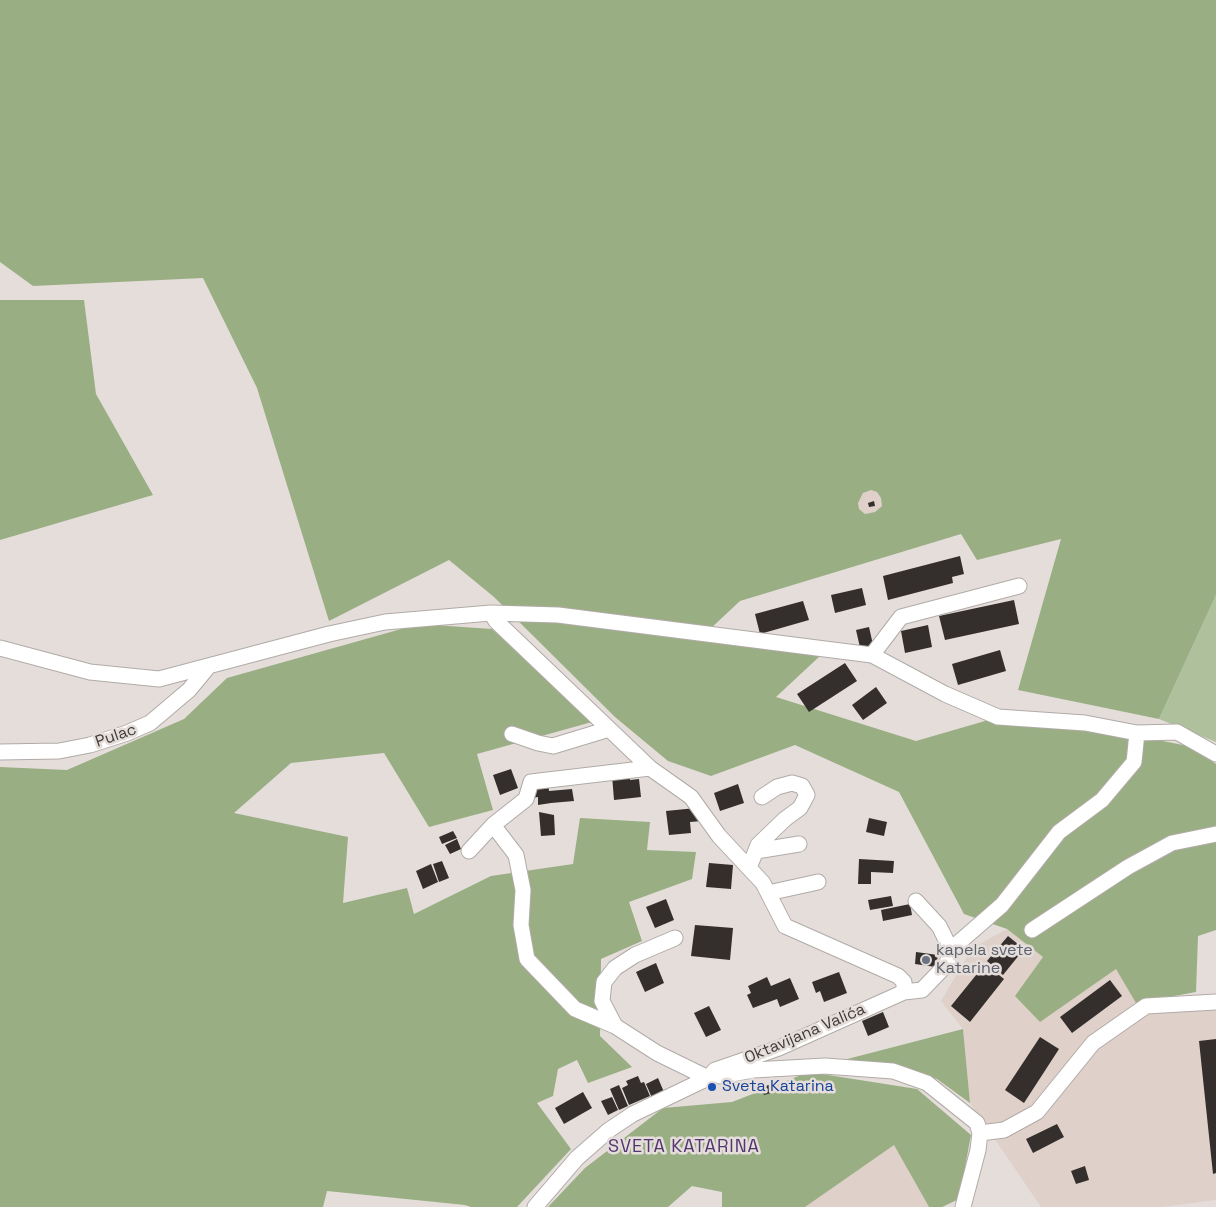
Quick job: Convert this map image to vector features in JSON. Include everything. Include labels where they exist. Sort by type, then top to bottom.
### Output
[{"type":"street","points":[[872,656],[901,617],[1018,586]]},
{"type":"street","points":[[492,612],[496,621],[650,768],[691,797],[719,836],[763,882],[785,926],[897,969],[898,976],[904,982],[904,992]]},
{"type":"street","points":[[0,648],[90,672],[159,679],[329,634],[384,622],[492,612],[558,615],[872,656],[945,694],[998,717],[1085,723],[1137,733],[1177,732],[1216,754]]},
{"type":"street","name":"Pulac","points":[[0,752],[60,751],[90,745],[127,733],[150,723],[189,690],[208,667]]},
{"type":"street","points":[[512,734],[553,746],[609,729]]},
{"type":"street","points":[[916,901],[939,926],[950,948],[956,945],[1002,905],[1059,832],[1102,800],[1134,762],[1137,733]]},
{"type":"street","points":[[469,851],[493,825],[526,799],[531,782],[650,768]]},
{"type":"street","points":[[749,868],[758,846],[785,818],[800,808],[807,794],[802,786],[792,783],[777,787],[762,798]]},
{"type":"street","points":[[493,825],[516,855],[522,890],[521,925],[527,959],[575,1009],[615,1026],[657,1053],[708,1078],[753,1070],[826,1066],[893,1072],[927,1083],[977,1123],[980,1133],[978,1150],[963,1207]]},
{"type":"street","points":[[1032,930],[1128,867],[1172,843],[1216,834]]},
{"type":"street","points":[[756,852],[799,844]]},
{"type":"street","points":[[768,893],[818,882]]},
{"type":"street","points":[[615,1026],[602,1001],[604,982],[615,968],[634,955],[676,938]]},
{"type":"street","name":"Oktavijana Valića","points":[[534,1207],[577,1158],[609,1130],[633,1114],[708,1078],[716,1070],[779,1048],[904,992],[922,990],[947,964],[950,948]]},
{"type":"street","points":[[980,1133],[1004,1130],[1037,1112],[1093,1043],[1146,1006],[1216,1002]]},
{"type":"shaded area","points":[[871,490],[877,492],[881,498],[882,506],[875,512],[865,514],[859,509],[858,503],[863,493]]},
{"type":"shaded area","points":[[1007,929],[1043,957],[1116,969],[1143,1013],[1216,1010],[1216,1200],[1162,1207],[1041,1207],[970,1103],[963,1029],[941,1001],[972,948]]},
{"type":"shaded area","points":[[894,1144],[929,1207],[805,1207]]},
{"type":"green space","points":[[0,0],[1216,0],[1216,595],[1159,719],[1018,690],[1061,539],[977,560],[961,534],[740,601],[709,630],[835,642],[776,697],[916,741],[1016,712],[1188,746],[1216,764],[1216,930],[1198,936],[1196,992],[1136,1003],[1116,969],[1040,1022],[1015,996],[1043,957],[1007,929],[964,914],[899,792],[795,745],[711,776],[668,761],[615,717],[494,597],[449,560],[329,621],[257,388],[203,278],[33,286],[0,262]],"holes":[[[871,490],[877,492],[881,498],[882,506],[875,512],[865,514],[859,509],[858,503],[863,493]]]},
{"type":"green space","points":[[0,300],[84,300],[96,394],[153,495],[0,540]]},
{"type":"green space","points":[[1216,595],[1216,742],[1159,719]]},
{"type":"green space","points":[[419,624],[492,629],[592,722],[477,754],[493,810],[429,827],[384,753],[291,763],[234,813],[348,837],[343,903],[407,888],[414,914],[491,876],[573,864],[580,818],[650,822],[647,850],[696,852],[692,879],[629,902],[642,941],[601,959],[600,1036],[632,1067],[588,1083],[577,1060],[558,1069],[553,1096],[537,1103],[571,1149],[517,1207],[471,1207],[327,1191],[323,1207],[0,1207],[0,767],[67,770],[184,719],[227,678]]},
{"type":"green space","points":[[963,1029],[970,1103],[937,1079],[891,1066],[832,1063]]},
{"type":"green space","points":[[809,1072],[917,1089],[971,1135],[959,1199],[942,1207],[929,1207],[894,1145],[805,1207],[722,1207],[722,1192],[692,1186],[668,1207],[548,1207],[585,1168],[663,1108],[732,1102]]},
{"type":"building","points":[[874,501],[875,506],[869,507],[868,503]]},
{"type":"building","points":[[960,556],[964,574],[952,577],[953,583],[888,600],[883,576]]},
{"type":"building","points":[[862,588],[866,605],[835,613],[831,595]]},
{"type":"building","points":[[1014,600],[1019,624],[945,640],[939,616]]},
{"type":"building","points":[[803,601],[809,620],[760,634],[755,614]]},
{"type":"building","points":[[928,625],[932,647],[905,653],[901,631]]},
{"type":"building","points":[[869,627],[874,649],[861,652],[856,630]]},
{"type":"building","points":[[1000,650],[1006,671],[958,685],[952,664]]},
{"type":"building","points":[[845,663],[857,681],[809,712],[797,694]]},
{"type":"building","points":[[876,687],[887,703],[863,720],[852,705]]},
{"type":"building","points":[[511,769],[518,788],[500,795],[493,775]]},
{"type":"building","points":[[629,774],[630,780],[639,779],[641,797],[614,800],[612,775]]},
{"type":"building","points":[[548,782],[549,791],[572,789],[574,801],[538,805],[538,797],[532,798],[531,791],[537,790],[536,783]]},
{"type":"building","points":[[738,784],[744,803],[720,811],[714,793]]},
{"type":"building","points":[[696,808],[702,821],[690,822],[691,833],[669,835],[666,811]]},
{"type":"building","points":[[539,812],[554,815],[555,835],[541,836]]},
{"type":"building","points":[[869,818],[887,822],[884,836],[866,832]]},
{"type":"building","points":[[453,831],[457,838],[442,844],[439,837]]},
{"type":"building","points":[[457,839],[461,849],[450,854],[445,845]]},
{"type":"building","points":[[859,859],[894,861],[893,873],[871,872],[871,884],[858,884]]},
{"type":"building","points":[[442,861],[449,878],[439,882],[433,864]]},
{"type":"building","points":[[709,863],[733,865],[731,889],[706,887]]},
{"type":"building","points":[[431,864],[438,882],[423,889],[416,871]]},
{"type":"building","points":[[891,896],[893,906],[870,910],[868,900]]},
{"type":"building","points":[[666,899],[674,920],[655,928],[646,907]]},
{"type":"building","points":[[910,904],[912,915],[883,921],[881,910]]},
{"type":"building","points":[[695,925],[733,928],[730,960],[691,956]]},
{"type":"building","points":[[1008,936],[1024,949],[1003,975],[987,961]]},
{"type":"building","name":"kapela svete Katarine","points":[[916,952],[938,955],[936,967],[915,964]]},
{"type":"building","points":[[656,963],[664,983],[645,992],[636,972]]},
{"type":"building","points":[[985,964],[1004,979],[970,1022],[951,1006]]},
{"type":"building","points":[[839,972],[847,993],[824,1002],[820,991],[816,993],[812,982]]},
{"type":"building","points":[[767,977],[771,986],[790,978],[799,999],[780,1007],[777,999],[753,1008],[747,995],[751,993],[748,986]]},
{"type":"building","points":[[1110,980],[1122,996],[1072,1033],[1060,1017]]},
{"type":"building","points":[[709,1006],[721,1030],[706,1037],[694,1013]]},
{"type":"building","points":[[883,1012],[889,1027],[868,1036],[862,1021]]},
{"type":"building","points":[[1040,1037],[1059,1049],[1024,1103],[1005,1090]]},
{"type":"building","points":[[1216,1039],[1216,1173],[1213,1174],[1199,1041]]},
{"type":"building","points":[[638,1076],[641,1083],[644,1082],[650,1096],[629,1105],[622,1088],[628,1085],[626,1081]]},
{"type":"building","points":[[658,1078],[664,1092],[652,1098],[646,1084]]},
{"type":"building","points":[[773,1084],[775,1092],[764,1095],[761,1087]]},
{"type":"building","points":[[619,1085],[628,1106],[619,1110],[610,1089]]},
{"type":"building","points":[[583,1092],[592,1108],[564,1124],[555,1108]]},
{"type":"building","points":[[612,1097],[618,1110],[608,1115],[601,1101]]},
{"type":"building","points":[[1057,1124],[1064,1137],[1033,1153],[1026,1139]]},
{"type":"building","points":[[1085,1166],[1089,1180],[1076,1184],[1071,1171]]},
{"type":"place","name":"kapela svete Katarine","points":[[926,960]]},
{"type":"place","name":"Sveta Katarina","points":[[712,1087]]},
{"type":"district","name":"SVETA KATARINA","points":[[684,1147]]}]
